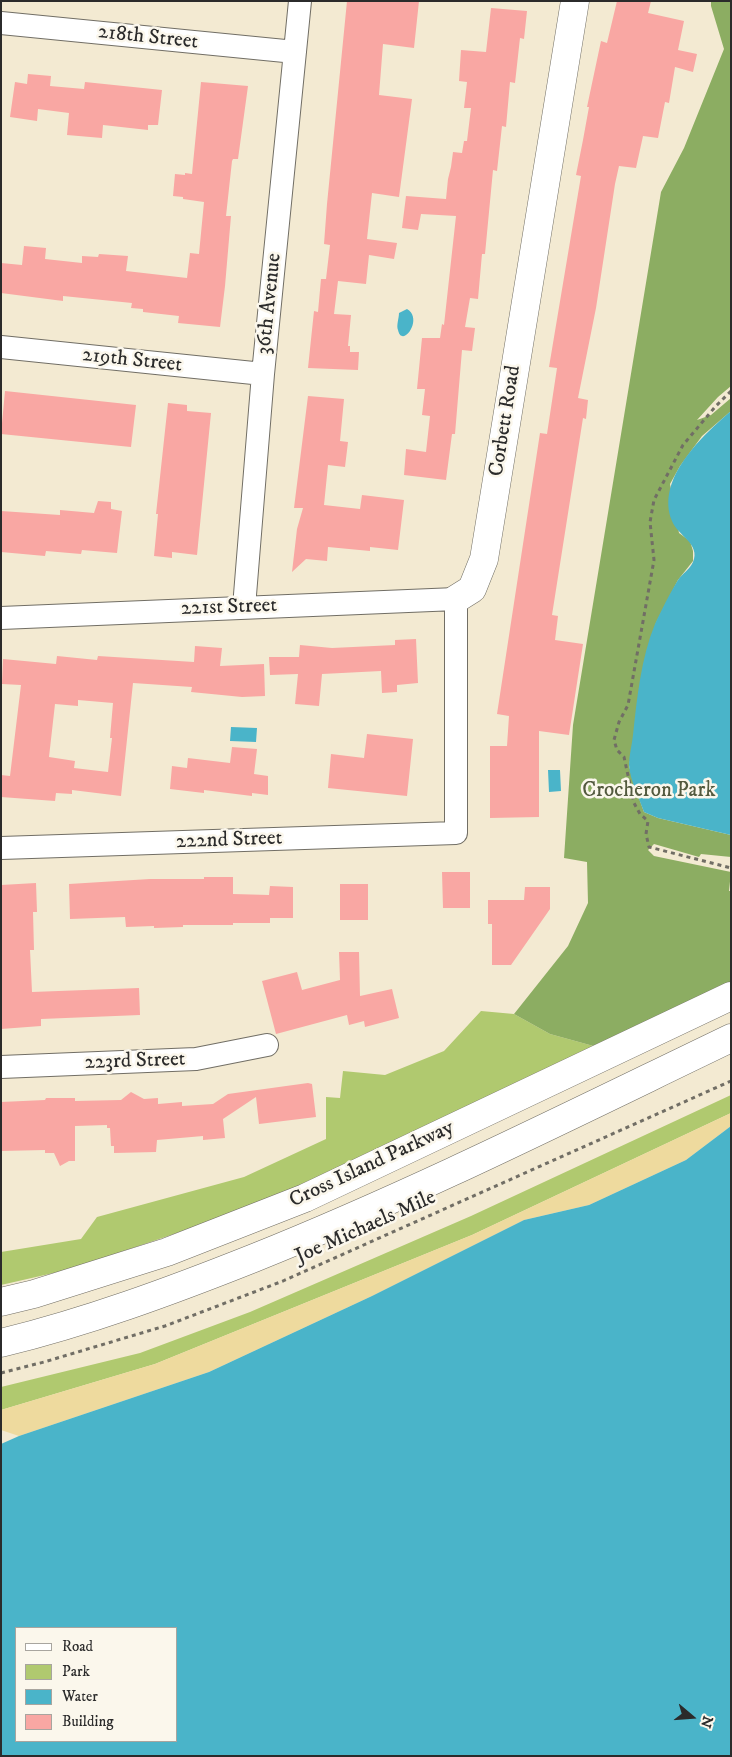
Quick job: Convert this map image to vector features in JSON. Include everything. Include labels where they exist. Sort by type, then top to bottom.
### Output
[{"type":"main road","name":"Corbett Road","points":[[456,599],[472,589],[484,559],[575,1]]},
{"type":"main road","name":"Cross Island Parkway","points":[[1,1302],[34,1294],[168,1252],[305,1198],[731,996]]},
{"type":"main road","name":"Cross Island Parkway","points":[[1,1343],[43,1332],[183,1286],[322,1230],[448,1173],[731,1038]]},
{"type":"street","name":"36th Avenue","points":[[244,607],[263,374],[300,1]]},
{"type":"street","name":"218th Street","points":[[1,24],[296,52]]},
{"type":"street","name":"219th Street","points":[[1,347],[263,374]]},
{"type":"street","name":"221st Street","points":[[1,618],[456,599]]},
{"type":"street","name":"222nd Street","points":[[1,848],[456,833],[456,599]]},
{"type":"street","name":"223rd Street","points":[[1,1067],[196,1059],[267,1045]]},
{"type":"path","points":[[731,390],[683,445],[654,500],[650,522],[654,560],[628,705],[619,722],[614,740],[617,750],[624,758],[634,803],[640,814],[648,821],[646,834],[649,847],[731,868]]},
{"type":"path","name":"Joe Michaels Mile","points":[[1,1373],[165,1326],[283,1281],[731,1081]]},
{"type":"green space","name":"Crocheron Park","points":[[711,1],[731,1],[731,386],[697,420],[711,415],[731,398],[731,411],[702,436],[680,466],[670,484],[679,533],[690,541],[693,561],[678,580],[656,623],[629,766],[644,812],[658,818],[731,835],[731,857],[701,854],[699,857],[654,844],[648,850],[654,856],[731,872],[729,891],[731,891],[731,984],[597,1047],[550,1034],[514,1014],[568,946],[588,903],[587,862],[564,858],[573,725],[661,192],[684,148],[724,49]]},
{"type":"green space","points":[[481,1011],[514,1014],[550,1034],[597,1047],[307,1185],[215,1220],[71,1269],[1,1285],[1,1252],[81,1239],[97,1217],[244,1177],[326,1139],[326,1097],[340,1098],[343,1071],[385,1075],[444,1051]]},
{"type":"green space","points":[[731,1095],[731,1113],[472,1235],[155,1364],[1,1410],[1,1387],[140,1353],[250,1312],[471,1216]]},
{"type":"sand","points":[[731,1113],[731,1126],[686,1160],[589,1205],[524,1220],[372,1296],[209,1372],[19,1436],[1,1430],[1,1410],[155,1364],[472,1235]]},
{"type":"water","points":[[407,309],[412,314],[413,325],[407,334],[403,336],[400,335],[397,324],[399,313]]},
{"type":"water","points":[[731,411],[731,835],[658,818],[644,812],[633,783],[629,758],[640,678],[650,637],[669,596],[678,580],[692,565],[695,556],[691,545],[672,521],[669,505],[670,489],[685,459],[708,432]]},
{"type":"water","points":[[231,727],[257,728],[256,742],[230,741]]},
{"type":"water","points":[[548,770],[560,770],[561,791],[549,792]]},
{"type":"water","points":[[731,1126],[731,1756],[1,1756],[1,1444],[19,1436],[209,1372],[372,1296],[524,1220],[589,1205],[686,1160]]},
{"type":"building","points":[[347,1],[419,1],[414,48],[383,44],[379,95],[412,99],[399,197],[372,193],[367,239],[397,243],[394,259],[369,255],[366,284],[338,281],[334,314],[351,315],[348,346],[350,346],[350,352],[359,352],[358,370],[308,368],[314,311],[318,312],[321,279],[326,279],[330,245],[324,244]]},
{"type":"building","points":[[617,1],[651,1],[648,13],[684,21],[678,50],[697,54],[693,72],[675,67],[669,103],[665,102],[658,138],[643,136],[636,168],[619,166],[615,184],[596,308],[578,398],[588,400],[586,419],[583,418],[552,615],[558,616],[555,640],[583,644],[569,735],[539,731],[539,817],[490,818],[490,746],[507,746],[509,716],[497,714],[540,433],[547,434],[557,368],[549,367],[581,176],[576,175],[589,107],[587,107],[601,41],[607,43]]},
{"type":"building","points":[[491,8],[527,11],[524,39],[520,38],[515,83],[510,82],[506,127],[502,126],[497,171],[493,170],[485,254],[482,254],[478,299],[470,298],[465,327],[475,328],[472,351],[462,350],[455,434],[452,434],[446,480],[404,475],[406,449],[426,452],[430,416],[422,415],[425,389],[417,389],[422,338],[440,338],[442,324],[444,325],[456,216],[421,214],[418,230],[402,228],[406,196],[446,199],[453,152],[462,153],[464,141],[467,141],[471,108],[464,108],[467,82],[459,81],[461,50],[486,52]]},
{"type":"building","points":[[28,74],[51,76],[50,86],[84,89],[85,82],[162,90],[158,125],[148,125],[148,130],[103,125],[102,138],[67,135],[69,113],[38,109],[37,121],[10,117],[15,82],[27,84]]},
{"type":"building","points":[[201,82],[248,86],[238,159],[233,159],[232,161],[226,216],[231,216],[220,327],[178,323],[179,316],[143,312],[143,309],[131,308],[132,303],[63,296],[63,301],[1,293],[1,263],[22,265],[24,246],[46,248],[45,259],[82,263],[82,256],[98,257],[99,254],[128,256],[126,271],[187,278],[190,253],[199,254],[204,202],[173,196],[175,174],[192,174]]},
{"type":"building","points":[[5,391],[136,405],[131,447],[1,434]]},
{"type":"building","points":[[308,396],[344,399],[340,441],[348,442],[345,467],[328,465],[324,505],[360,509],[362,495],[404,500],[398,550],[370,547],[370,551],[328,547],[327,561],[306,559],[292,572],[297,529],[303,508],[294,508]]},
{"type":"building","points":[[168,403],[187,405],[187,411],[211,413],[197,555],[172,552],[172,558],[154,556],[158,514],[156,514]]},
{"type":"building","points":[[98,501],[111,502],[111,509],[122,511],[117,553],[82,550],[81,554],[46,551],[45,556],[1,552],[1,511],[60,515],[60,510],[94,513]]},
{"type":"building","points":[[416,639],[418,683],[397,685],[397,692],[382,693],[381,671],[322,674],[319,706],[295,704],[298,674],[270,675],[269,657],[299,657],[300,645],[332,648],[395,645],[395,640]]},
{"type":"building","points":[[195,646],[222,648],[220,666],[264,664],[265,696],[242,697],[191,692],[192,687],[133,683],[121,796],[72,790],[72,794],[56,793],[55,801],[1,797],[1,775],[10,776],[21,685],[2,684],[3,659],[56,664],[57,656],[97,660],[98,656],[194,662]],"holes":[[[78,700],[113,703],[110,738],[112,738],[108,772],[74,768],[75,761],[49,757],[55,704],[78,706]]]},
{"type":"building","points":[[367,734],[413,739],[407,796],[328,788],[331,754],[364,758]]},
{"type":"building","points":[[232,747],[257,749],[254,774],[268,776],[268,795],[252,793],[252,796],[204,790],[204,793],[170,789],[172,766],[187,768],[188,758],[230,763]]},
{"type":"building","points":[[442,872],[470,872],[470,908],[443,908]]},
{"type":"building","points":[[204,877],[233,877],[233,894],[269,895],[270,886],[293,887],[293,918],[270,918],[270,923],[183,925],[183,927],[154,928],[154,926],[126,927],[125,917],[70,919],[69,884],[150,879],[204,879]]},
{"type":"building","points":[[36,883],[37,912],[33,912],[34,950],[30,950],[32,992],[139,988],[140,1015],[41,1019],[41,1026],[1,1029],[1,885]]},
{"type":"building","points":[[340,884],[368,884],[368,920],[340,920]]},
{"type":"building","points":[[525,887],[550,887],[550,909],[511,965],[492,965],[492,924],[488,924],[488,900],[524,900]]},
{"type":"building","points":[[339,952],[359,952],[360,996],[392,989],[399,1018],[365,1027],[364,1021],[349,1025],[347,1015],[276,1034],[262,981],[297,972],[302,990],[340,980]]},
{"type":"building","points":[[312,1084],[316,1117],[259,1124],[256,1097],[223,1119],[225,1138],[203,1140],[203,1136],[157,1140],[156,1152],[114,1153],[114,1146],[111,1146],[110,1128],[107,1128],[107,1125],[75,1126],[75,1161],[69,1161],[60,1166],[54,1153],[45,1153],[45,1150],[1,1151],[1,1102],[45,1100],[46,1098],[75,1098],[75,1101],[121,1100],[131,1092],[144,1099],[158,1098],[158,1104],[182,1102],[182,1106],[213,1104],[228,1094]]}]
